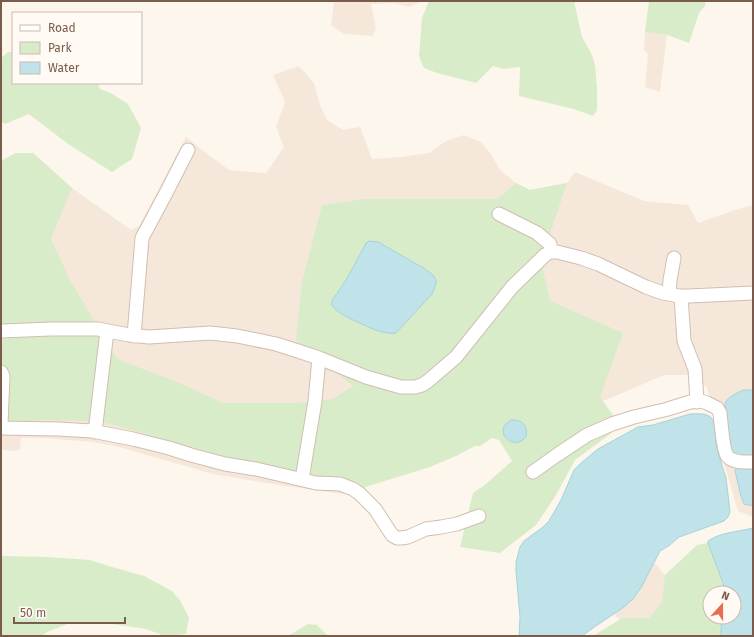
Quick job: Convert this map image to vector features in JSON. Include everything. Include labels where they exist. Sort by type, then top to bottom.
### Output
[{"type":"street","points":[[134,336],[142,238],[188,150]]},
{"type":"street","points":[[499,214],[536,233],[550,244],[550,252]]},
{"type":"street","points":[[1,331],[51,328],[98,329],[134,336],[149,337],[210,333],[237,336],[276,344],[319,358],[366,377],[401,387],[415,387],[422,385],[456,357],[512,287],[550,252],[557,252],[581,258],[598,264],[646,287],[675,295],[690,296],[753,293]]},
{"type":"street","points":[[674,258],[670,280],[675,295],[684,341],[695,369],[697,402]]},
{"type":"street","points":[[95,432],[107,331]]},
{"type":"street","points":[[302,480],[315,401],[319,358]]},
{"type":"street","points":[[1,372],[3,376],[1,424]]},
{"type":"street","points":[[533,472],[588,435],[612,424],[690,402],[701,401],[717,408],[720,414],[725,452],[729,458],[753,462]]},
{"type":"street","points":[[1,428],[59,429],[95,432],[169,448],[226,464],[256,469],[302,480],[340,484],[353,489],[375,509],[392,535],[396,538],[408,537],[426,529],[457,524],[480,516]]},
{"type":"shaded area","points":[[334,1],[423,1],[409,7],[394,3],[371,4],[376,28],[373,36],[344,34],[331,25]]},
{"type":"shaded area","points":[[645,32],[667,35],[660,92],[645,87],[648,54],[644,50]]},
{"type":"shaded area","points":[[299,66],[314,83],[320,105],[327,120],[343,130],[360,127],[372,159],[429,153],[446,141],[464,135],[481,142],[491,154],[500,170],[516,183],[529,190],[567,183],[575,172],[644,201],[688,205],[698,223],[753,205],[753,517],[738,511],[721,453],[707,387],[690,375],[664,375],[580,411],[359,422],[343,494],[213,474],[119,447],[93,442],[21,438],[20,450],[9,451],[1,449],[1,161],[16,153],[33,153],[72,188],[131,230],[139,226],[186,137],[229,170],[266,173],[284,147],[276,127],[285,102],[273,75]]},
{"type":"shaded area","points":[[642,558],[656,564],[686,603],[642,636],[616,617],[612,602]]},
{"type":"green space","points":[[429,1],[574,1],[582,37],[592,55],[595,65],[597,110],[593,116],[574,109],[519,96],[520,67],[503,69],[493,66],[476,83],[437,73],[424,68],[419,56],[422,18]]},
{"type":"green space","points":[[649,1],[706,1],[705,6],[699,13],[689,43],[667,35],[645,32]]},
{"type":"green space","points":[[8,52],[12,52],[12,84],[98,84],[100,89],[111,93],[128,104],[141,128],[132,159],[112,172],[68,144],[29,114],[5,124],[1,122],[1,58]]},
{"type":"green space","points":[[16,153],[33,153],[72,188],[51,239],[70,280],[117,359],[182,384],[223,403],[295,403],[333,399],[353,386],[296,340],[302,282],[322,205],[364,199],[498,199],[516,183],[530,190],[567,183],[541,261],[550,301],[623,333],[600,397],[621,426],[575,460],[556,495],[536,525],[500,553],[460,547],[473,493],[486,484],[512,461],[499,440],[492,438],[480,446],[475,446],[430,467],[366,487],[363,491],[255,465],[99,421],[42,420],[1,423],[1,161]]},
{"type":"green space","points":[[708,543],[723,585],[702,585],[702,625],[721,625],[721,636],[593,636],[622,618],[649,618],[662,602],[665,575],[697,545]]},
{"type":"green space","points":[[1,556],[90,560],[144,576],[172,591],[181,602],[189,618],[186,634],[165,636],[146,629],[99,622],[67,624],[41,636],[1,636]]},
{"type":"green space","points":[[308,624],[317,625],[328,636],[288,636]]},
{"type":"water","points":[[369,241],[379,242],[425,269],[433,275],[436,280],[432,294],[396,333],[381,332],[366,326],[343,315],[332,305],[332,300],[346,280],[366,243]]},
{"type":"water","points":[[743,390],[753,390],[753,456],[738,455],[732,453],[730,449],[725,403],[730,397]]},
{"type":"water","points":[[690,414],[707,415],[714,422],[716,444],[726,478],[730,512],[728,517],[724,521],[679,537],[660,551],[642,586],[633,599],[582,636],[519,636],[520,617],[516,562],[520,547],[524,541],[549,521],[561,500],[574,470],[598,449],[638,427],[653,425]]},
{"type":"water","points":[[511,420],[519,421],[524,424],[526,437],[521,441],[509,441],[504,435],[504,428]]},
{"type":"water","points":[[753,467],[753,506],[744,504],[735,471],[736,468]]},
{"type":"water","points":[[753,528],[753,636],[721,636],[721,625],[742,625],[742,585],[723,585],[708,543],[708,541],[713,538],[724,534]]}]
